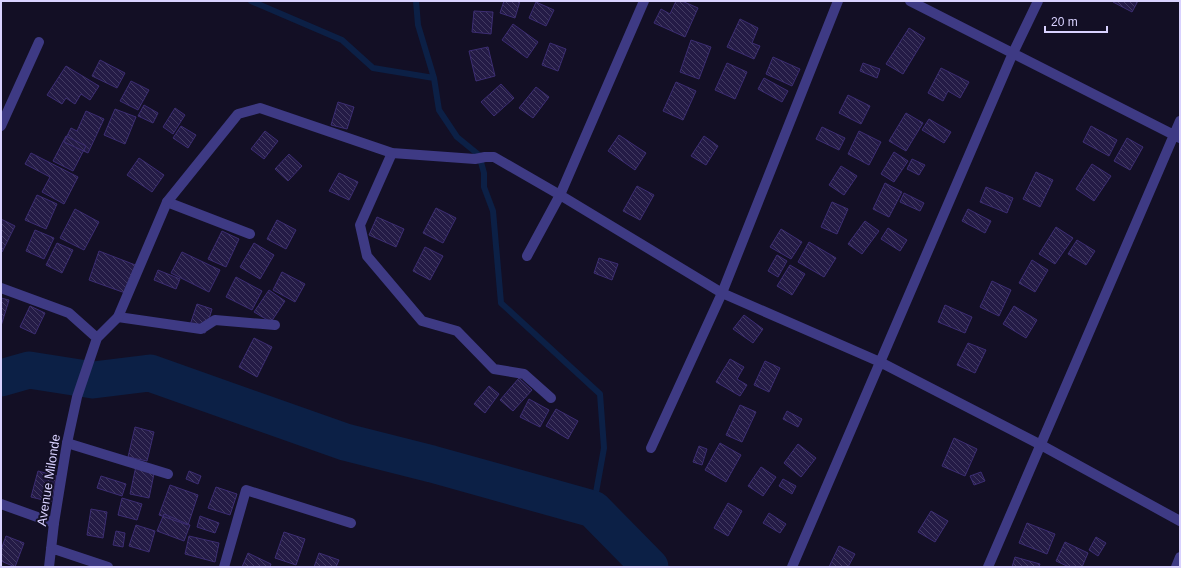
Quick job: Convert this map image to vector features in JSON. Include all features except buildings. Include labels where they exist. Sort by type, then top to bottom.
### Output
[{"type":"street","points":[[527,256],[560,194],[644,1]]},
{"type":"street","points":[[651,448],[722,292],[838,1]]},
{"type":"street","points":[[910,1],[1177,136]]},
{"type":"street","points":[[792,567],[1013,53],[1038,1]]},
{"type":"street","points":[[1,126],[39,42]]},
{"type":"street","points":[[1,288],[69,313],[97,338],[118,317],[167,202],[238,114],[260,108],[392,153],[480,158],[494,157],[560,194],[722,292],[880,362],[1041,445],[1180,521]]},
{"type":"street","points":[[988,567],[1177,136],[1180,122]]},
{"type":"street","points":[[392,153],[360,225],[367,256],[422,321],[457,331],[494,369],[524,374],[551,398]]},
{"type":"street","points":[[167,202],[250,234]]},
{"type":"street","points":[[118,317],[201,329],[215,320],[275,325]]},
{"type":"street","name":"Avenue Milonde","points":[[49,567],[54,523],[67,443],[77,397],[97,338]]},
{"type":"street","points":[[67,443],[168,474]]},
{"type":"street","points":[[224,567],[246,490],[351,523]]},
{"type":"street","points":[[1,504],[54,523]]},
{"type":"street","points":[[52,548],[108,567]]},
{"type":"street","points":[[1176,567],[1180,556]]},
{"type":"waterway","points":[[251,1],[342,40],[373,68],[434,78]]},
{"type":"waterway","points":[[416,1],[418,25],[434,78],[439,110],[457,137],[479,155],[484,173],[484,187],[493,211],[501,303],[600,394],[604,448],[593,509]]},
{"type":"waterway","points":[[1,378],[29,370],[93,380],[150,373],[345,442],[432,464],[593,509],[650,567]]}]
